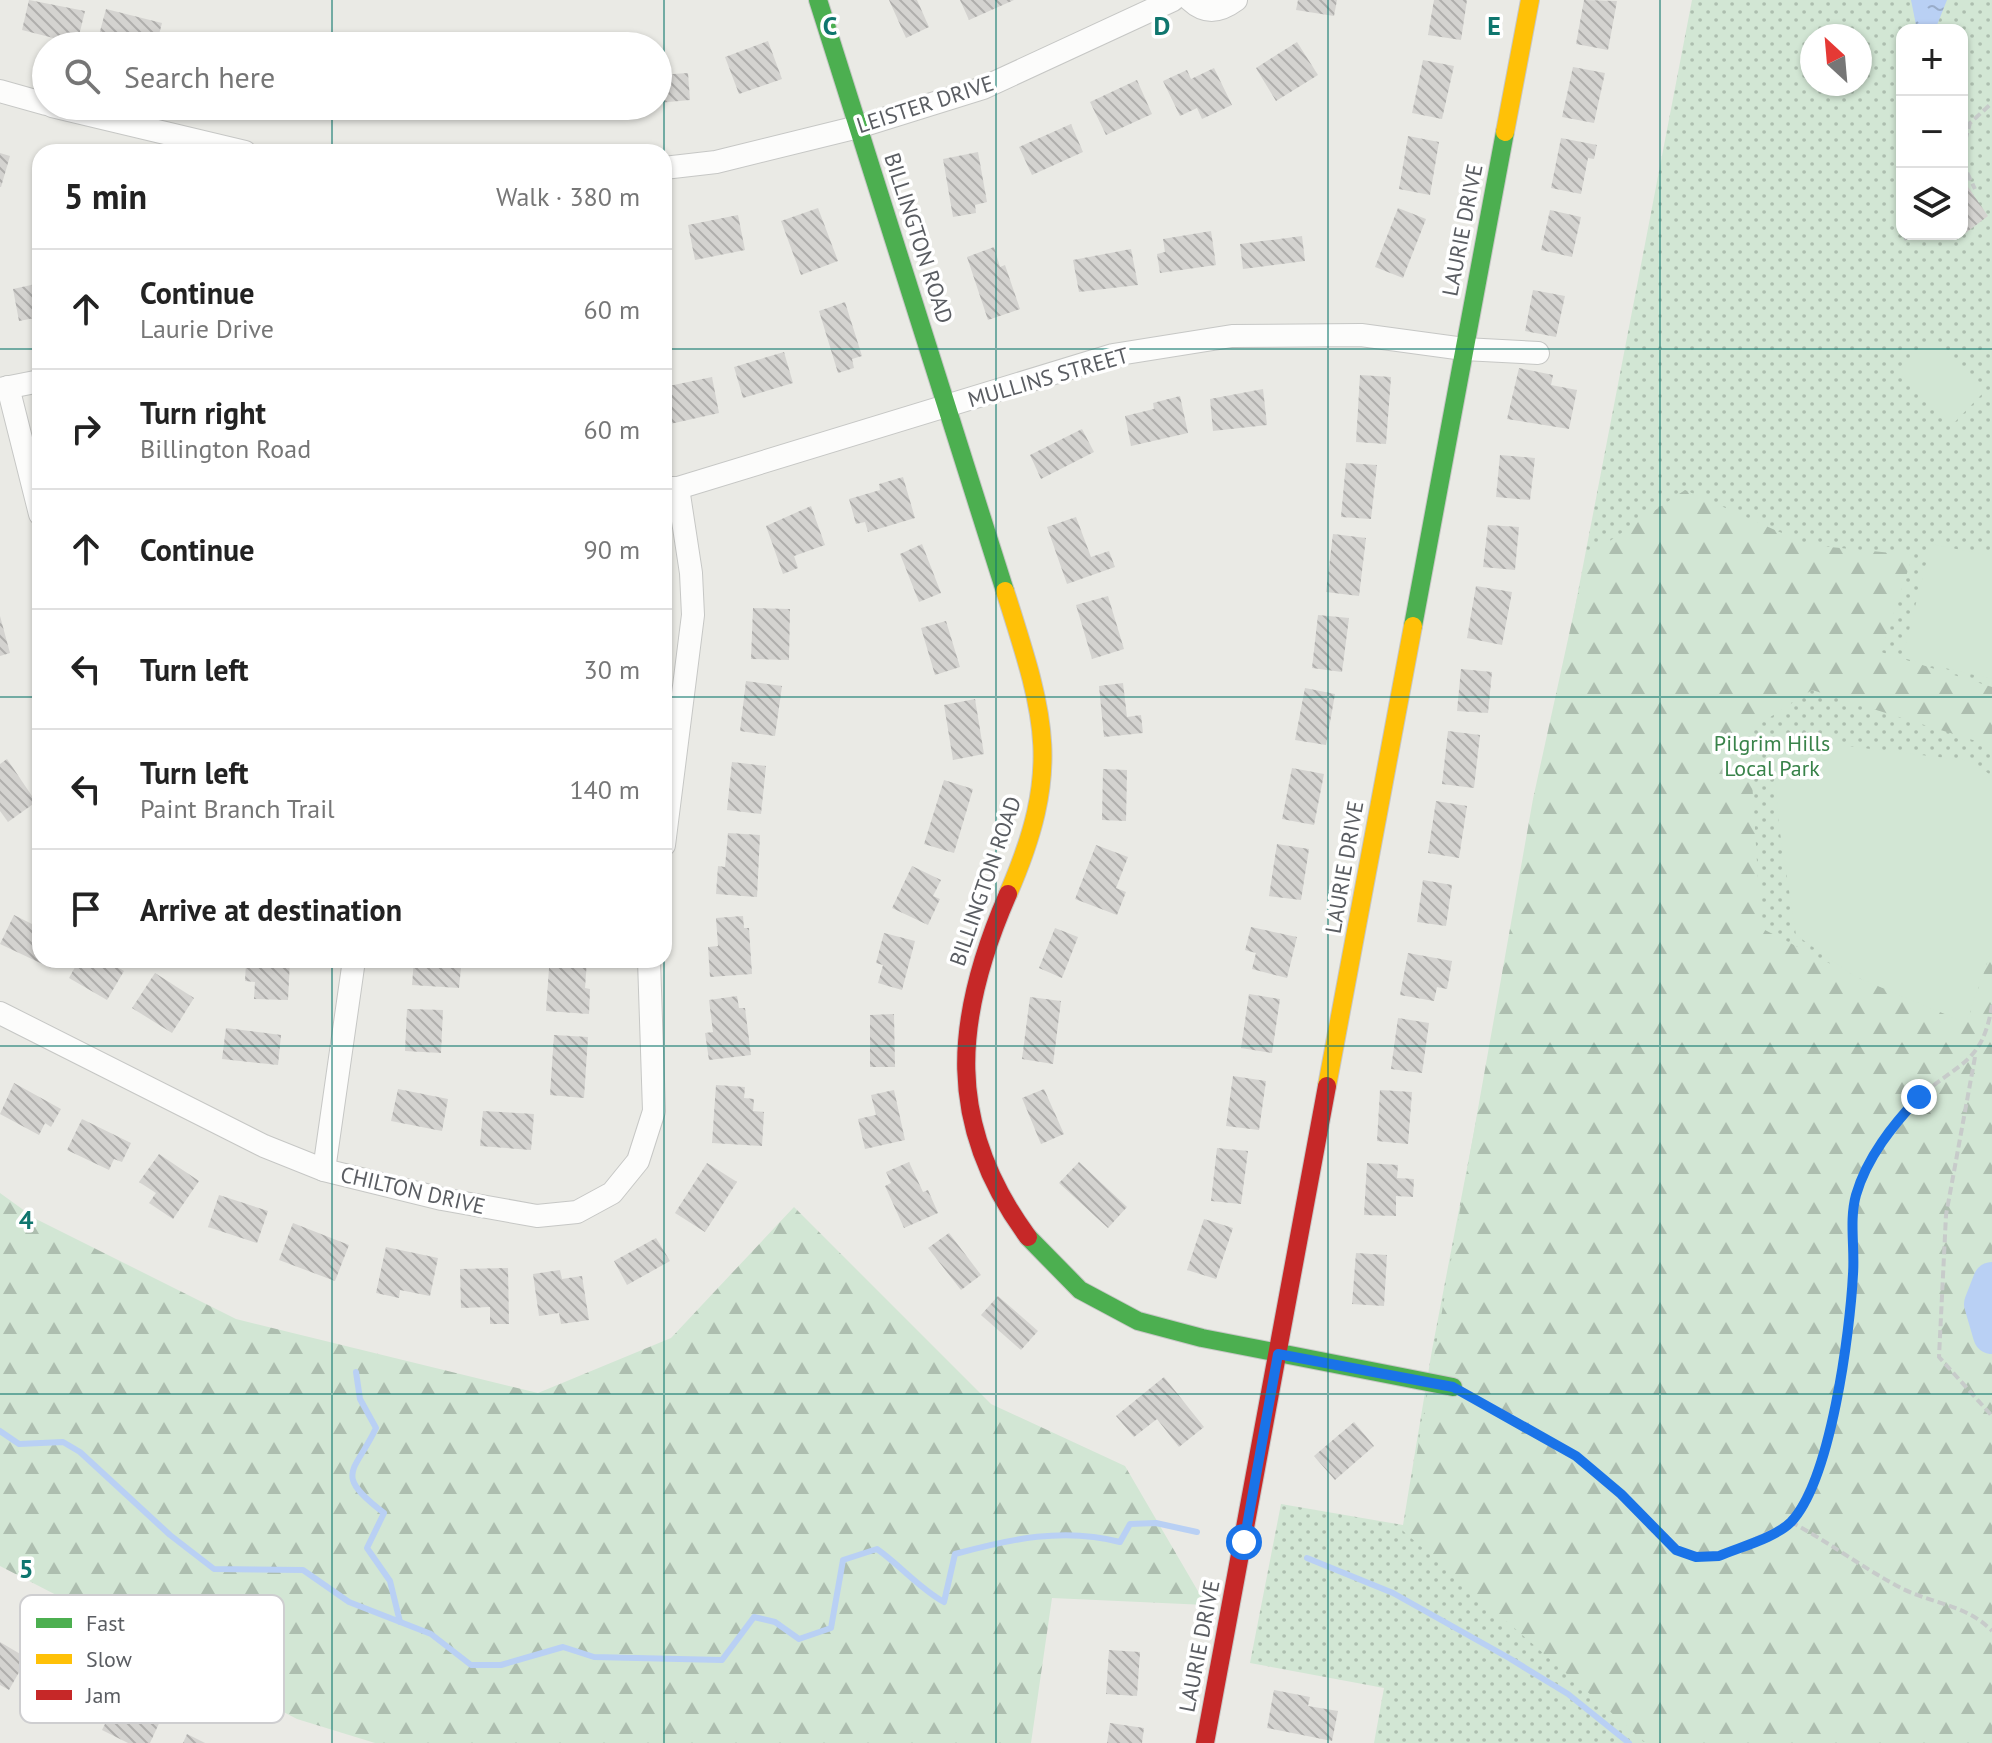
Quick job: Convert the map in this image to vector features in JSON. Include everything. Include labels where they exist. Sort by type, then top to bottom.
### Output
[{"type":"street","name":"BILLINGTON ROAD","points":[[818,0],[1035,686],[1043,726],[1045,769],[1036,822],[978,969],[964,1031],[968,1110],[976,1147],[1011,1218],[1036,1249],[1082,1291],[1153,1327],[1453,1387]]},
{"type":"street","name":"LEISTER DRIVE","points":[[672,167],[716,162],[858,127],[983,88],[1173,0]]},
{"type":"street","points":[[1190,0],[1203,9],[1215,11],[1236,0]]},
{"type":"street","name":"LAURIE DRIVE","points":[[1205,1743],[1530,0]]},
{"type":"street","points":[[0,91],[32,100]]},
{"type":"street","points":[[111,120],[211,144]]},
{"type":"street","name":"MULLINS STREET","points":[[672,488],[1113,355],[1232,336],[1361,335],[1464,349],[1538,353]]},
{"type":"street","points":[[32,383],[4,388],[32,486]]},
{"type":"street","points":[[672,492],[691,573],[693,615],[672,782]]},
{"type":"street","points":[[324,1170],[353,968]]},
{"type":"street","name":"CHILTON DRIVE","points":[[0,1013],[264,1146],[324,1170],[442,1199],[537,1216],[577,1212],[612,1193],[638,1161],[654,1111],[649,968]]},
{"type":"path","points":[[1968,130],[1970,123],[1992,103]]},
{"type":"path","points":[[1964,168],[1975,189]]},
{"type":"path","points":[[1992,1005],[1988,1031],[1975,1055],[1946,1215],[1939,1357],[1992,1416]]},
{"type":"path","points":[[1453,1387],[1576,1456],[1621,1494],[1665,1541],[1688,1555],[1707,1559],[1719,1556],[1791,1522],[1815,1476],[1837,1394],[1852,1292],[1854,1204],[1862,1178],[1891,1129],[1910,1107],[1975,1055]]},
{"type":"path","points":[[1791,1522],[1901,1588],[1950,1604],[1992,1631]]},
{"type":"green space","name":"Pilgrim Hills Local Park","points":[[1692,0],[1992,0],[1992,1743],[1374,1743],[1384,1688],[1250,1663],[1281,1504],[1403,1525],[1432,1350]]},
{"type":"green space","points":[[1932,336],[1986,390],[1951,426],[1896,371]]},
{"type":"green space","points":[[1685,490],[1809,545],[1913,555],[1881,652],[1992,687],[1992,746],[1812,690],[1749,731],[1761,928],[1854,976],[1967,1022],[1992,948],[1992,1743],[1646,1743],[1403,1531],[1533,799],[1586,557]]},
{"type":"green space","points":[[1931,544],[1992,556],[1992,679],[1902,658]]},
{"type":"green space","points":[[1772,737],[1971,761],[1992,776],[1992,948],[1966,1023],[1854,976],[1796,935],[1779,826]]},
{"type":"green space","points":[[0,1193],[36,1219],[236,1319],[538,1393],[671,1338],[794,1207],[991,1404],[1125,1466],[1206,1605],[1052,1598],[1031,1743],[375,1743],[284,1712],[284,1595],[56,1595],[0,1566]]},
{"type":"water","points":[[1911,0],[1947,0],[1937,24],[1916,24]]},
{"type":"building","points":[[29,0],[85,11],[80,32],[22,30]]},
{"type":"building","points":[[889,0],[917,0],[929,27],[906,38]]},
{"type":"building","points":[[960,0],[1014,0],[969,20]]},
{"type":"building","points":[[1298,0],[1337,0],[1334,16],[1296,10]]},
{"type":"building","points":[[1434,0],[1467,0],[1461,40],[1428,35]]},
{"type":"building","points":[[1584,0],[1617,1],[1608,50],[1576,44]]},
{"type":"building","points":[[106,9],[162,23],[160,32],[100,32]]},
{"type":"building","points":[[768,41],[782,79],[739,94],[725,57]]},
{"type":"building","points":[[1297,42],[1318,75],[1276,101],[1256,68]]},
{"type":"building","points":[[1423,60],[1454,66],[1442,119],[1412,113]]},
{"type":"building","points":[[1573,67],[1605,73],[1594,123],[1562,117]]},
{"type":"building","points":[[1214,68],[1232,105],[1202,119],[1197,108],[1180,116],[1163,81],[1187,70],[1191,79]]},
{"type":"building","points":[[688,73],[690,100],[672,102],[672,74]]},
{"type":"building","points":[[1137,80],[1152,114],[1106,135],[1090,102]]},
{"type":"building","points":[[1071,124],[1083,152],[1032,175],[1019,147]]},
{"type":"building","points":[[1408,136],[1439,142],[1430,195],[1399,189]]},
{"type":"building","points":[[1561,138],[1597,145],[1594,159],[1588,158],[1581,194],[1551,188]]},
{"type":"building","points":[[978,152],[987,202],[975,205],[976,213],[953,217],[943,159]]},
{"type":"building","points":[[0,153],[10,156],[1,187],[0,187]]},
{"type":"building","points":[[1968,187],[1988,216],[1968,231]]},
{"type":"building","points":[[818,208],[838,261],[801,275],[781,221]]},
{"type":"building","points":[[1398,208],[1426,219],[1403,278],[1375,267]]},
{"type":"building","points":[[1550,210],[1581,217],[1572,257],[1541,250]]},
{"type":"building","points":[[738,215],[745,250],[695,260],[688,225]]},
{"type":"building","points":[[1211,231],[1216,265],[1160,273],[1157,254],[1165,252],[1163,239]]},
{"type":"building","points":[[1302,236],[1305,261],[1243,269],[1240,244]]},
{"type":"building","points":[[994,247],[1000,267],[1005,265],[1020,309],[988,320],[967,257]]},
{"type":"building","points":[[1131,249],[1138,285],[1079,292],[1073,260]]},
{"type":"building","points":[[32,285],[32,319],[19,321],[13,289]]},
{"type":"building","points":[[1533,290],[1565,296],[1556,337],[1525,331]]},
{"type":"building","points":[[845,302],[862,356],[852,359],[854,368],[838,373],[819,311]]},
{"type":"building","points":[[784,352],[793,383],[743,398],[734,367]]},
{"type":"building","points":[[1519,368],[1553,375],[1551,385],[1577,390],[1569,429],[1507,419]]},
{"type":"building","points":[[1360,375],[1391,377],[1386,444],[1356,442]]},
{"type":"building","points":[[712,377],[719,413],[672,424],[672,385]]},
{"type":"building","points":[[1263,389],[1267,425],[1213,431],[1210,399]]},
{"type":"building","points":[[1180,396],[1188,433],[1131,446],[1125,416],[1154,409],[1153,403]]},
{"type":"building","points":[[1082,429],[1094,452],[1041,479],[1030,455]]},
{"type":"building","points":[[1500,455],[1535,458],[1530,500],[1496,497]]},
{"type":"building","points":[[1346,463],[1377,465],[1371,519],[1341,517]]},
{"type":"building","points":[[903,477],[915,518],[868,532],[865,522],[856,524],[849,499],[880,490],[879,484]]},
{"type":"building","points":[[811,506],[825,545],[794,556],[798,568],[783,574],[766,526]]},
{"type":"building","points":[[1076,517],[1091,557],[1109,551],[1115,567],[1067,584],[1047,527]]},
{"type":"building","points":[[1488,525],[1519,527],[1515,570],[1483,567]]},
{"type":"building","points":[[1333,534],[1366,538],[1359,596],[1326,592]]},
{"type":"building","points":[[922,544],[941,593],[919,602],[900,554]]},
{"type":"building","points":[[1476,586],[1512,592],[1502,645],[1467,638]]},
{"type":"building","points":[[1108,596],[1124,649],[1092,659],[1076,605]]},
{"type":"building","points":[[753,608],[790,609],[789,660],[751,659]]},
{"type":"building","points":[[1318,615],[1349,618],[1342,672],[1312,668]]},
{"type":"building","points":[[0,616],[10,653],[0,656]]},
{"type":"building","points":[[946,621],[960,667],[935,675],[921,628]]},
{"type":"building","points":[[1461,669],[1492,672],[1488,713],[1457,711]]},
{"type":"building","points":[[746,681],[782,686],[775,736],[740,731]]},
{"type":"building","points":[[1123,683],[1127,717],[1141,715],[1143,733],[1104,737],[1099,686]]},
{"type":"building","points":[[1305,688],[1335,694],[1326,745],[1295,740]]},
{"type":"building","points":[[975,699],[984,754],[953,760],[944,705]]},
{"type":"building","points":[[1448,731],[1480,735],[1474,788],[1442,784]]},
{"type":"building","points":[[7,759],[32,796],[32,805],[8,822],[0,811],[0,764]]},
{"type":"building","points":[[732,762],[766,766],[761,814],[727,810]]},
{"type":"building","points":[[1292,768],[1324,774],[1314,825],[1282,819]]},
{"type":"building","points":[[1103,769],[1127,770],[1126,821],[1102,820]]},
{"type":"building","points":[[944,780],[973,789],[954,853],[924,844]]},
{"type":"building","points":[[1436,801],[1467,806],[1459,858],[1428,853]]},
{"type":"building","points":[[728,833],[760,835],[757,897],[716,894],[718,866],[725,867]]},
{"type":"building","points":[[1277,844],[1309,849],[1301,900],[1269,896]]},
{"type":"building","points":[[1096,845],[1128,857],[1116,888],[1126,892],[1117,915],[1075,899]]},
{"type":"building","points":[[912,866],[941,880],[933,896],[940,899],[928,925],[892,908]]},
{"type":"building","points":[[1423,880],[1452,885],[1446,926],[1417,922]]},
{"type":"building","points":[[14,915],[32,924],[32,959],[0,944]]},
{"type":"building","points":[[743,916],[744,928],[749,928],[752,974],[710,977],[708,947],[718,946],[716,918]]},
{"type":"building","points":[[1251,927],[1297,937],[1287,978],[1252,969],[1256,953],[1245,950]]},
{"type":"building","points":[[1055,928],[1078,937],[1062,978],[1039,968]]},
{"type":"building","points":[[884,933],[915,941],[902,990],[878,983],[883,965],[876,963]]},
{"type":"building","points":[[1408,953],[1452,961],[1447,989],[1437,987],[1434,1001],[1400,995]]},
{"type":"building","points":[[75,968],[119,968],[124,971],[107,1000],[69,978]]},
{"type":"building","points":[[246,968],[290,968],[288,1000],[254,999],[255,982],[245,981]]},
{"type":"building","points":[[413,968],[461,968],[459,988],[412,985]]},
{"type":"building","points":[[549,968],[586,968],[585,988],[590,989],[589,1014],[546,1011]]},
{"type":"building","points":[[155,973],[194,998],[172,1033],[132,1008]]},
{"type":"building","points":[[1249,994],[1280,999],[1272,1053],[1241,1048]]},
{"type":"building","points":[[737,996],[739,1008],[745,1008],[751,1055],[709,1060],[705,1033],[713,1032],[709,1000]]},
{"type":"building","points":[[1030,997],[1061,1001],[1053,1064],[1022,1059]]},
{"type":"building","points":[[407,1009],[443,1010],[441,1053],[405,1051]]},
{"type":"building","points":[[894,1014],[895,1067],[870,1067],[870,1015]]},
{"type":"building","points":[[1398,1018],[1429,1023],[1422,1073],[1391,1069]]},
{"type":"building","points":[[226,1028],[281,1035],[278,1065],[222,1059]]},
{"type":"building","points":[[554,1035],[588,1037],[584,1098],[550,1095]]},
{"type":"building","points":[[1233,1076],[1266,1081],[1259,1130],[1226,1126]]},
{"type":"building","points":[[14,1083],[61,1109],[51,1127],[45,1123],[39,1135],[0,1114]]},
{"type":"building","points":[[716,1085],[745,1087],[744,1098],[754,1099],[753,1111],[764,1112],[762,1146],[712,1143]]},
{"type":"building","points":[[398,1089],[448,1099],[442,1131],[391,1121]]},
{"type":"building","points":[[1044,1089],[1064,1134],[1041,1144],[1022,1098]]},
{"type":"building","points":[[894,1090],[905,1140],[865,1149],[858,1119],[876,1115],[871,1095]]},
{"type":"building","points":[[1380,1090],[1412,1092],[1408,1144],[1377,1141]]},
{"type":"building","points":[[483,1111],[534,1114],[531,1150],[480,1146]]},
{"type":"building","points":[[82,1119],[131,1143],[122,1162],[114,1159],[109,1170],[67,1150]]},
{"type":"building","points":[[1217,1148],[1248,1151],[1241,1204],[1211,1201]]},
{"type":"building","points":[[159,1154],[199,1181],[173,1219],[149,1203],[156,1193],[139,1182]]},
{"type":"building","points":[[909,1162],[923,1192],[928,1190],[938,1213],[904,1228],[885,1186],[891,1183],[886,1172]]},
{"type":"building","points":[[1079,1162],[1127,1207],[1108,1228],[1059,1183]]},
{"type":"building","points":[[707,1163],[737,1182],[705,1232],[675,1213]]},
{"type":"building","points":[[1367,1163],[1398,1165],[1397,1178],[1414,1179],[1413,1197],[1396,1196],[1396,1216],[1364,1215]]},
{"type":"building","points":[[219,1195],[268,1211],[257,1243],[208,1227]]},
{"type":"building","points":[[1204,1219],[1233,1228],[1216,1279],[1187,1270]]},
{"type":"building","points":[[293,1223],[349,1245],[335,1281],[279,1260]]},
{"type":"building","points":[[949,1233],[981,1275],[961,1290],[928,1248]]},
{"type":"building","points":[[656,1238],[670,1261],[627,1285],[614,1261]]},
{"type":"building","points":[[386,1247],[438,1258],[430,1296],[400,1290],[399,1298],[376,1293]]},
{"type":"building","points":[[1356,1253],[1387,1255],[1384,1306],[1352,1304]]},
{"type":"building","points":[[508,1268],[509,1324],[490,1324],[490,1307],[461,1308],[460,1269]]},
{"type":"building","points":[[560,1270],[562,1279],[582,1276],[589,1320],[561,1324],[559,1313],[539,1316],[533,1274]]},
{"type":"building","points":[[998,1296],[1038,1331],[1021,1350],[981,1315]]},
{"type":"building","points":[[1164,1377],[1204,1427],[1179,1447],[1157,1419],[1134,1437],[1116,1416]]},
{"type":"building","points":[[1354,1422],[1374,1446],[1335,1480],[1314,1456]]},
{"type":"building","points":[[0,1642],[20,1654],[20,1670],[9,1690],[0,1685]]},
{"type":"building","points":[[1109,1650],[1140,1652],[1137,1696],[1106,1694]]},
{"type":"building","points":[[1274,1690],[1310,1697],[1308,1706],[1338,1711],[1332,1741],[1267,1728]]},
{"type":"building","points":[[105,1723],[159,1723],[150,1743],[128,1743],[102,1730]]},
{"type":"building","points":[[1110,1723],[1144,1728],[1142,1743],[1107,1743]]},
{"type":"building","points":[[187,1734],[205,1743],[183,1743]]},
{"type":"waterway","points":[[1992,1281],[1983,1304],[1992,1335]]},
{"type":"waterway","points":[[356,1372],[360,1399],[376,1428],[356,1464],[353,1480],[368,1500],[384,1513],[367,1548],[390,1581],[400,1622]]},
{"type":"waterway","points":[[0,1431],[19,1444],[63,1442],[80,1452],[170,1535],[214,1569],[303,1570],[349,1602],[431,1634],[471,1665],[501,1665],[563,1647],[594,1657],[722,1660],[754,1617],[775,1622],[799,1639],[831,1628],[843,1560],[877,1549],[944,1602],[955,1554],[1017,1540],[1058,1535],[1120,1542],[1130,1524],[1156,1523],[1197,1532]]},
{"type":"waterway","points":[[1307,1558],[1393,1593],[1509,1658],[1568,1694],[1629,1743]]},
{"type":"traffic: fast","points":[[818,0],[1005,591]]},
{"type":"traffic: fast","points":[[1413,626],[1505,132]]},
{"type":"traffic: fast","points":[[1028,1237],[1080,1290],[1138,1321],[1202,1338],[1453,1387]]},
{"type":"traffic: slow","points":[[1505,132],[1530,0]]},
{"type":"traffic: slow","points":[[1005,591],[1030,674],[1042,742],[1042,776],[1036,811],[1008,894]]},
{"type":"traffic: slow","points":[[1327,1086],[1413,626]]},
{"type":"traffic: jam","points":[[1008,894],[977,984],[968,1027],[966,1069],[971,1111],[982,1153],[1001,1195],[1028,1237]]},
{"type":"traffic: jam","points":[[1205,1743],[1327,1086]]},
{"type":"route","points":[[1244,1542],[1278,1354],[1453,1387],[1576,1456],[1621,1494],[1665,1541],[1688,1555],[1707,1559],[1719,1556],[1791,1522],[1815,1476],[1837,1394],[1852,1292],[1855,1253],[1853,1218],[1857,1191],[1891,1129],[1919,1097]]}]
